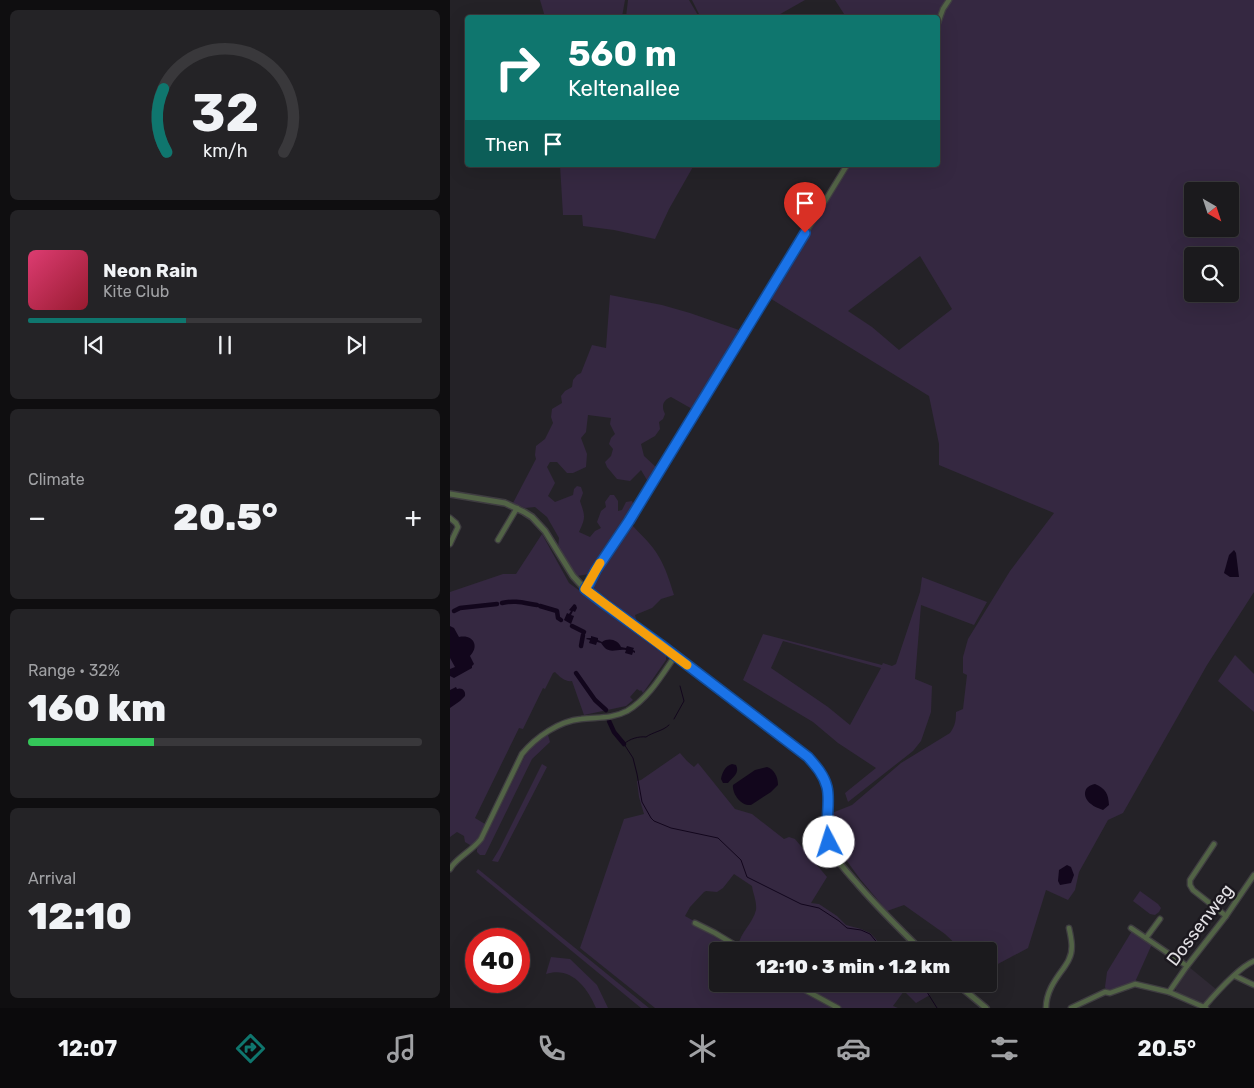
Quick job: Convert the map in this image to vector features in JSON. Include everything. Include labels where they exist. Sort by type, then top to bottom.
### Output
[{"type":"street","points":[[940,17],[949,0]]},
{"type":"street","points":[[585,589],[629,521],[846,167]]},
{"type":"street","points":[[450,494],[499,501],[517,508],[532,517],[541,526],[570,572],[585,589],[801,750],[816,765],[823,776],[827,788],[826,829],[834,854],[864,892],[913,942]]},
{"type":"street","points":[[498,540],[517,508]]},
{"type":"street","points":[[450,518],[458,527],[450,544]]},
{"type":"street","points":[[450,870],[453,864],[476,846],[481,839],[522,754],[528,746],[563,723],[580,719],[614,716],[628,710],[646,696],[675,656]]},
{"type":"street","points":[[1214,844],[1190,880],[1190,885],[1193,890],[1226,916]]},
{"type":"street","name":"Dossenweg","points":[[1169,992],[1254,875]]},
{"type":"street","points":[[1146,938],[1160,919]]},
{"type":"street","points":[[695,923],[730,942]]},
{"type":"street","points":[[1046,1008],[1048,992],[1070,958],[1072,946],[1069,928]]},
{"type":"street","points":[[1131,928],[1187,966]]},
{"type":"street","points":[[1070,1008],[1105,992],[1110,993],[1135,984],[1169,992],[1205,1008],[1214,996],[1235,976],[1250,963],[1254,962]]},
{"type":"street","points":[[1235,976],[1254,985]]},
{"type":"street","points":[[809,992],[838,1008]]},
{"type":"street","points":[[967,992],[986,1008]]},
{"type":"shaded area","points":[[540,0],[625,0],[622,15],[544,15]]},
{"type":"shaded area","points":[[628,0],[689,0],[698,15],[626,15]]},
{"type":"shaded area","points":[[692,0],[805,0],[779,15],[700,15]]},
{"type":"shaded area","points":[[835,0],[1254,0],[1254,592],[1207,665],[1123,813],[1108,820],[1079,872],[1075,890],[1068,900],[1046,890],[1028,948],[997,964],[997,942],[953,942],[904,905],[887,911],[836,846],[832,830],[832,813],[852,805],[901,763],[950,733],[955,723],[956,712],[963,709],[967,675],[963,673],[963,657],[968,639],[1010,571],[1054,513],[939,465],[939,444],[929,396],[768,297],[848,167],[940,167],[940,15],[845,15]],"holes":[[[920,256],[952,309],[899,350],[872,327],[848,311]]]},
{"type":"shaded area","points":[[560,167],[693,167],[669,209],[655,239],[614,230],[583,226],[582,215],[563,215]]},
{"type":"shaded area","points":[[610,295],[662,305],[742,331],[694,410],[671,397],[665,402],[663,408],[665,414],[659,422],[660,429],[655,436],[641,444],[644,456],[658,469],[650,485],[641,470],[630,481],[617,479],[607,467],[605,462],[611,456],[613,449],[609,444],[615,434],[610,424],[611,418],[588,415],[586,432],[581,438],[587,454],[586,467],[573,473],[567,473],[557,462],[550,462],[547,467],[555,483],[548,496],[555,502],[573,495],[574,489],[577,486],[581,487],[583,493],[580,501],[584,516],[579,532],[590,537],[601,528],[597,522],[601,511],[606,507],[605,502],[610,495],[614,495],[618,501],[618,511],[622,510],[626,502],[632,501],[635,508],[590,574],[577,576],[558,548],[559,538],[547,517],[535,507],[525,508],[513,503],[536,459],[536,446],[545,439],[553,423],[551,417],[552,409],[562,403],[561,396],[572,387],[573,380],[581,373],[592,345],[606,348]]},
{"type":"shaded area","points":[[630,523],[656,552],[666,571],[674,595],[661,599],[652,608],[635,615],[638,626],[598,596],[592,585],[596,573]]},
{"type":"shaded area","points":[[542,534],[569,583],[666,654],[666,660],[643,693],[637,689],[630,697],[633,700],[626,706],[584,715],[572,681],[565,680],[555,672],[553,673],[545,689],[543,688],[523,729],[519,728],[475,818],[485,824],[476,842],[470,845],[465,842],[464,836],[457,832],[450,837],[450,592],[503,574],[516,574]]},
{"type":"shaded area","points":[[1234,550],[1239,577],[1230,577],[1224,573],[1229,555]]},
{"type":"shaded area","points":[[922,577],[987,602],[974,625],[921,605],[915,679],[932,686],[931,712],[921,741],[913,751],[848,802],[845,793],[876,768],[838,743],[813,722],[743,680],[763,634],[892,666],[896,664],[920,592]],"holes":[[[783,641],[881,668],[850,725],[828,707],[771,668]]]},
{"type":"shaded area","points":[[574,604],[577,608],[571,615],[574,616],[571,624],[564,620]]},
{"type":"shaded area","points":[[450,626],[454,628],[459,637],[468,637],[475,645],[470,656],[474,664],[472,668],[454,678],[450,676],[450,669],[455,667],[450,658]]},
{"type":"shaded area","points":[[591,636],[598,638],[602,642],[613,640],[621,647],[634,648],[635,653],[633,652],[632,655],[625,653],[626,650],[613,651],[604,647],[601,643],[597,642],[596,645],[589,643],[590,640],[586,639],[591,638]]},
{"type":"shaded area","points":[[1235,655],[1254,674],[1254,712],[1218,681]]},
{"type":"shaded area","points":[[456,687],[463,690],[465,696],[450,708],[450,690]]},
{"type":"shaded area","points":[[548,735],[550,742],[532,759],[485,855],[480,855],[477,849],[486,836],[525,756],[535,743]]},
{"type":"shaded area","points":[[680,753],[694,767],[698,763],[735,809],[752,814],[784,839],[789,837],[795,839],[827,877],[811,903],[819,904],[837,916],[846,925],[870,933],[878,942],[739,942],[756,910],[752,886],[734,874],[723,888],[717,892],[704,892],[690,907],[685,916],[731,942],[709,942],[709,992],[903,992],[893,1006],[898,1008],[655,1008],[580,948],[624,819],[644,814],[637,781]]},
{"type":"shaded area","points":[[542,764],[547,767],[498,862],[492,861],[500,848]]},
{"type":"shaded area","points":[[736,765],[737,773],[728,783],[723,783],[721,779],[723,772],[727,766]]},
{"type":"shaded area","points":[[767,767],[775,774],[778,785],[751,805],[744,804],[738,799],[733,785],[755,770]]},
{"type":"shaded area","points":[[1095,784],[1107,794],[1109,805],[1103,810],[1092,805],[1085,795],[1086,789]]},
{"type":"shaded area","points":[[1067,865],[1071,867],[1074,875],[1071,883],[1060,885],[1058,881],[1059,870]]},
{"type":"shaded area","points":[[478,869],[649,1008],[641,1008],[476,872]]},
{"type":"shaded area","points":[[1140,891],[1158,904],[1161,908],[1159,912],[1155,915],[1150,914],[1133,901]]},
{"type":"shaded area","points":[[1132,931],[1152,944],[1135,982],[1117,988],[1106,989],[1107,972]]},
{"type":"shaded area","points":[[551,957],[570,959],[597,985],[608,1008],[596,1008],[583,986],[570,976],[555,972],[546,974]]},
{"type":"shaded area","points":[[1189,967],[1217,990],[1204,1005],[1176,992],[1175,986]]},
{"type":"shaded area","points":[[905,992],[928,992],[930,995],[916,1003]]},
{"type":"waterway","points":[[502,603],[515,602],[537,605]]},
{"type":"waterway","points":[[454,611],[460,608],[497,604]]},
{"type":"waterway","points":[[540,606],[557,611],[558,618],[561,620]]},
{"type":"waterway","points":[[572,626],[584,632]]},
{"type":"waterway","points":[[581,646],[583,635]]},
{"type":"waterway","points":[[576,673],[595,700],[606,710]]},
{"type":"waterway","points":[[674,719],[684,701],[680,686]]},
{"type":"waterway","points":[[609,721],[614,732],[624,744]]},
{"type":"waterway","points":[[669,725],[646,737],[634,738],[624,744],[633,758],[642,802],[651,818],[671,828],[718,838],[741,860],[747,877],[801,904],[819,908],[847,928],[861,930],[870,934],[877,942]]},
{"type":"waterway","points":[[927,992],[937,1008]]},
{"type":"slow traffic","points":[[600,563],[585,589],[687,665]]},
{"type":"route","points":[[805,233],[629,521],[585,589],[808,757],[823,776],[827,788],[826,829],[829,842]]}]
